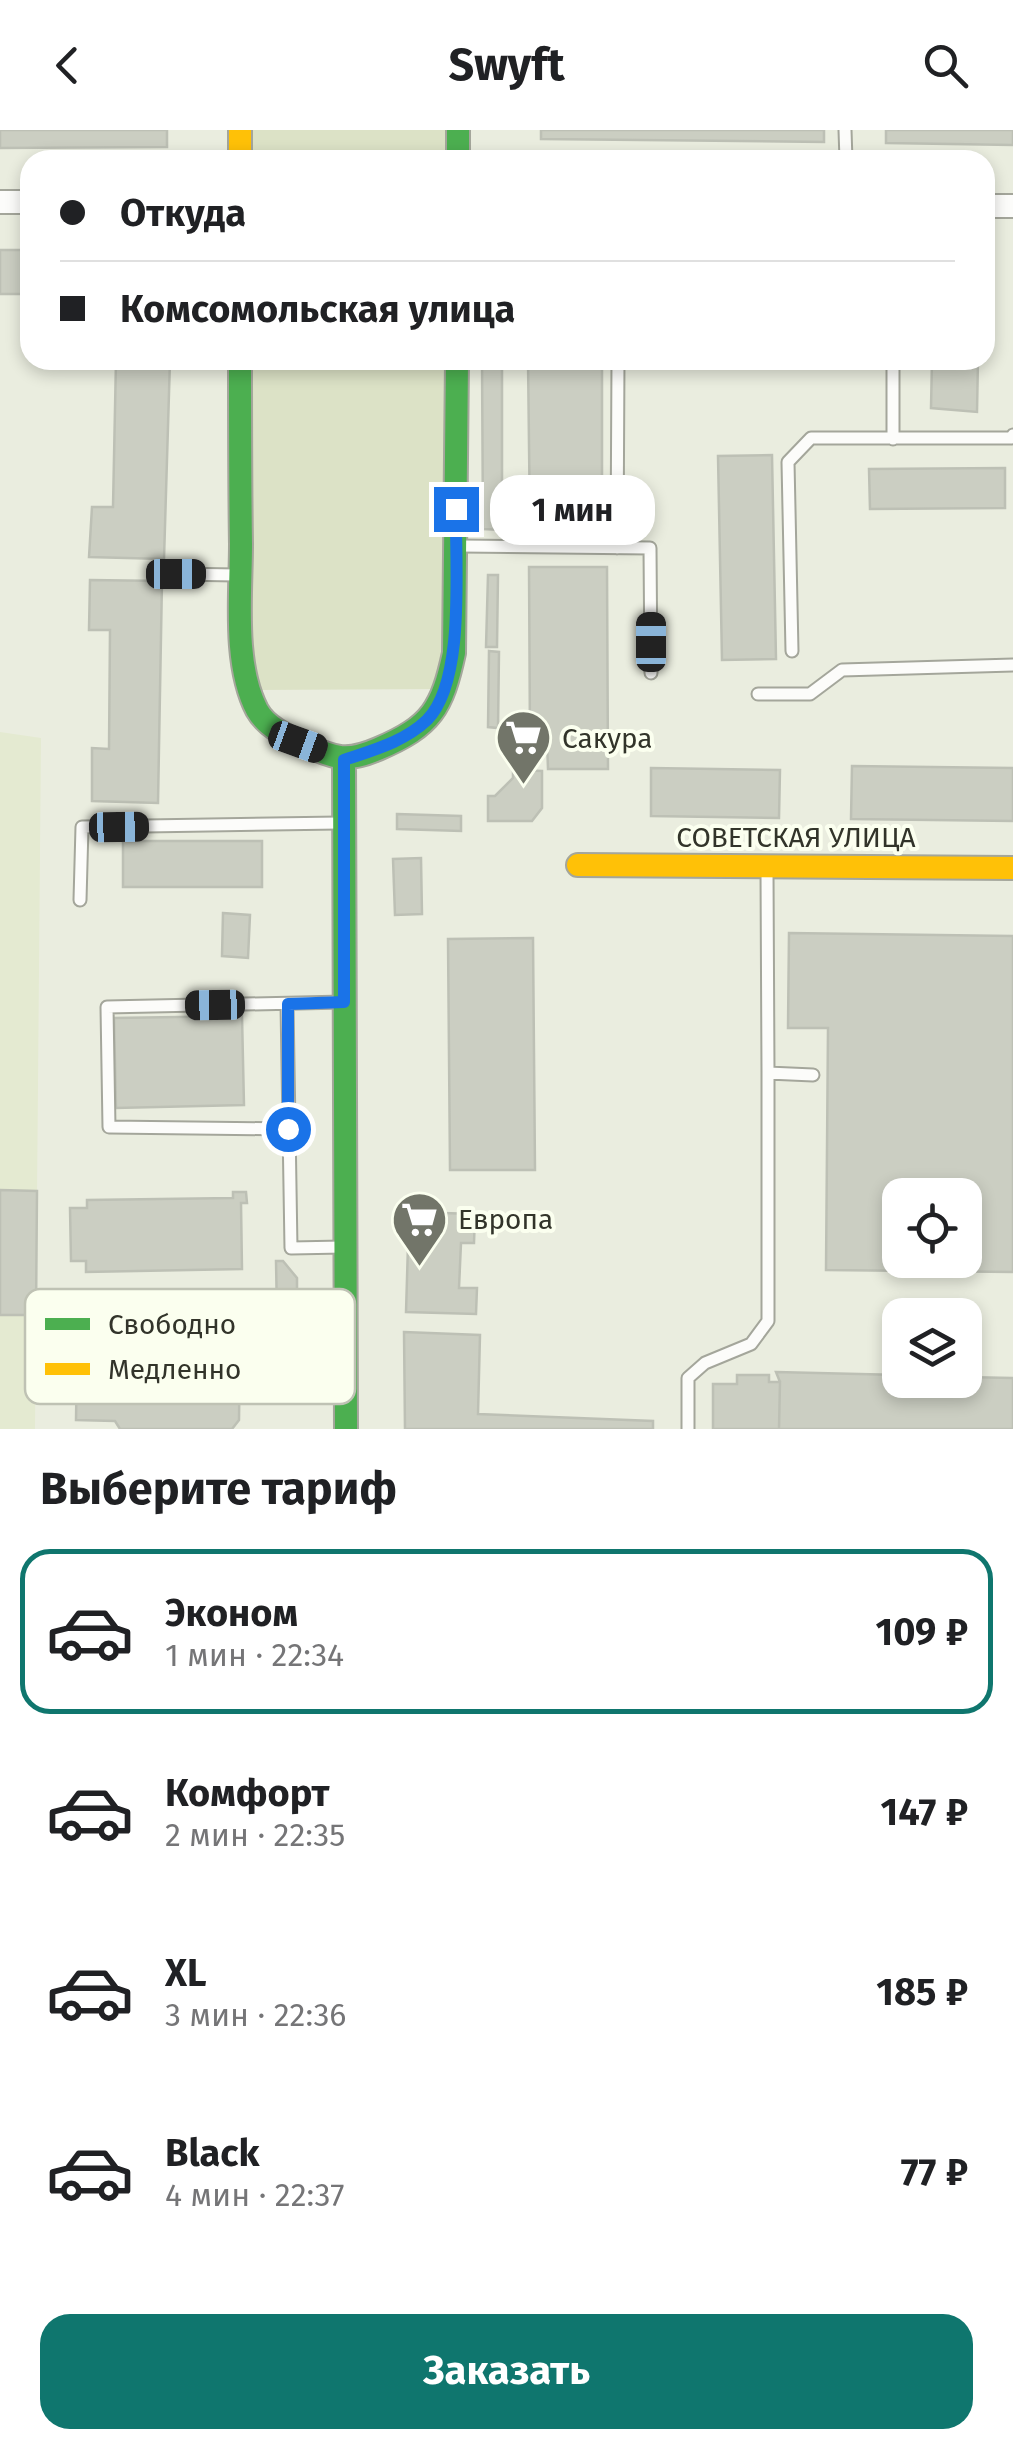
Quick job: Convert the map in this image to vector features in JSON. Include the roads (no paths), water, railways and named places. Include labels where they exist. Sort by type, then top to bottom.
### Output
[{"type":"main road","points":[[240,370],[241,645],[250,690],[262,718],[298,742],[344,760],[400,740],[429,718],[446,690],[454,653],[456,370]]},
{"type":"main road","points":[[344,760],[345,1289]]},
{"type":"main road","name":"СОВЕТСКАЯ УЛИЦА","points":[[578,865],[1013,868]]},
{"type":"main road","points":[[346,1404],[346,1429]]},
{"type":"lane","points":[[617,548],[618,370]]},
{"type":"lane","points":[[893,370],[894,438]]},
{"type":"lane","points":[[792,652],[788,462],[812,438],[1013,435]]},
{"type":"lane","points":[[455,546],[650,548],[651,673]]},
{"type":"lane","points":[[176,574],[241,575]]},
{"type":"lane","points":[[758,694],[810,694],[842,670],[1013,666]]},
{"type":"lane","points":[[80,900],[82,827],[344,823]]},
{"type":"lane","points":[[688,1429],[688,1378],[705,1363],[750,1344],[768,1321],[767,866]]},
{"type":"lane","points":[[288,1129],[109,1127],[107,1007],[344,1002]]},
{"type":"lane","points":[[288,1004],[291,1248],[345,1247]]},
{"type":"lane","points":[[768,1073],[813,1074]]},
{"type":"place","name":"Сакура","points":[[523,787]]},
{"type":"place","name":"Европа","points":[[419,1268]]}]
